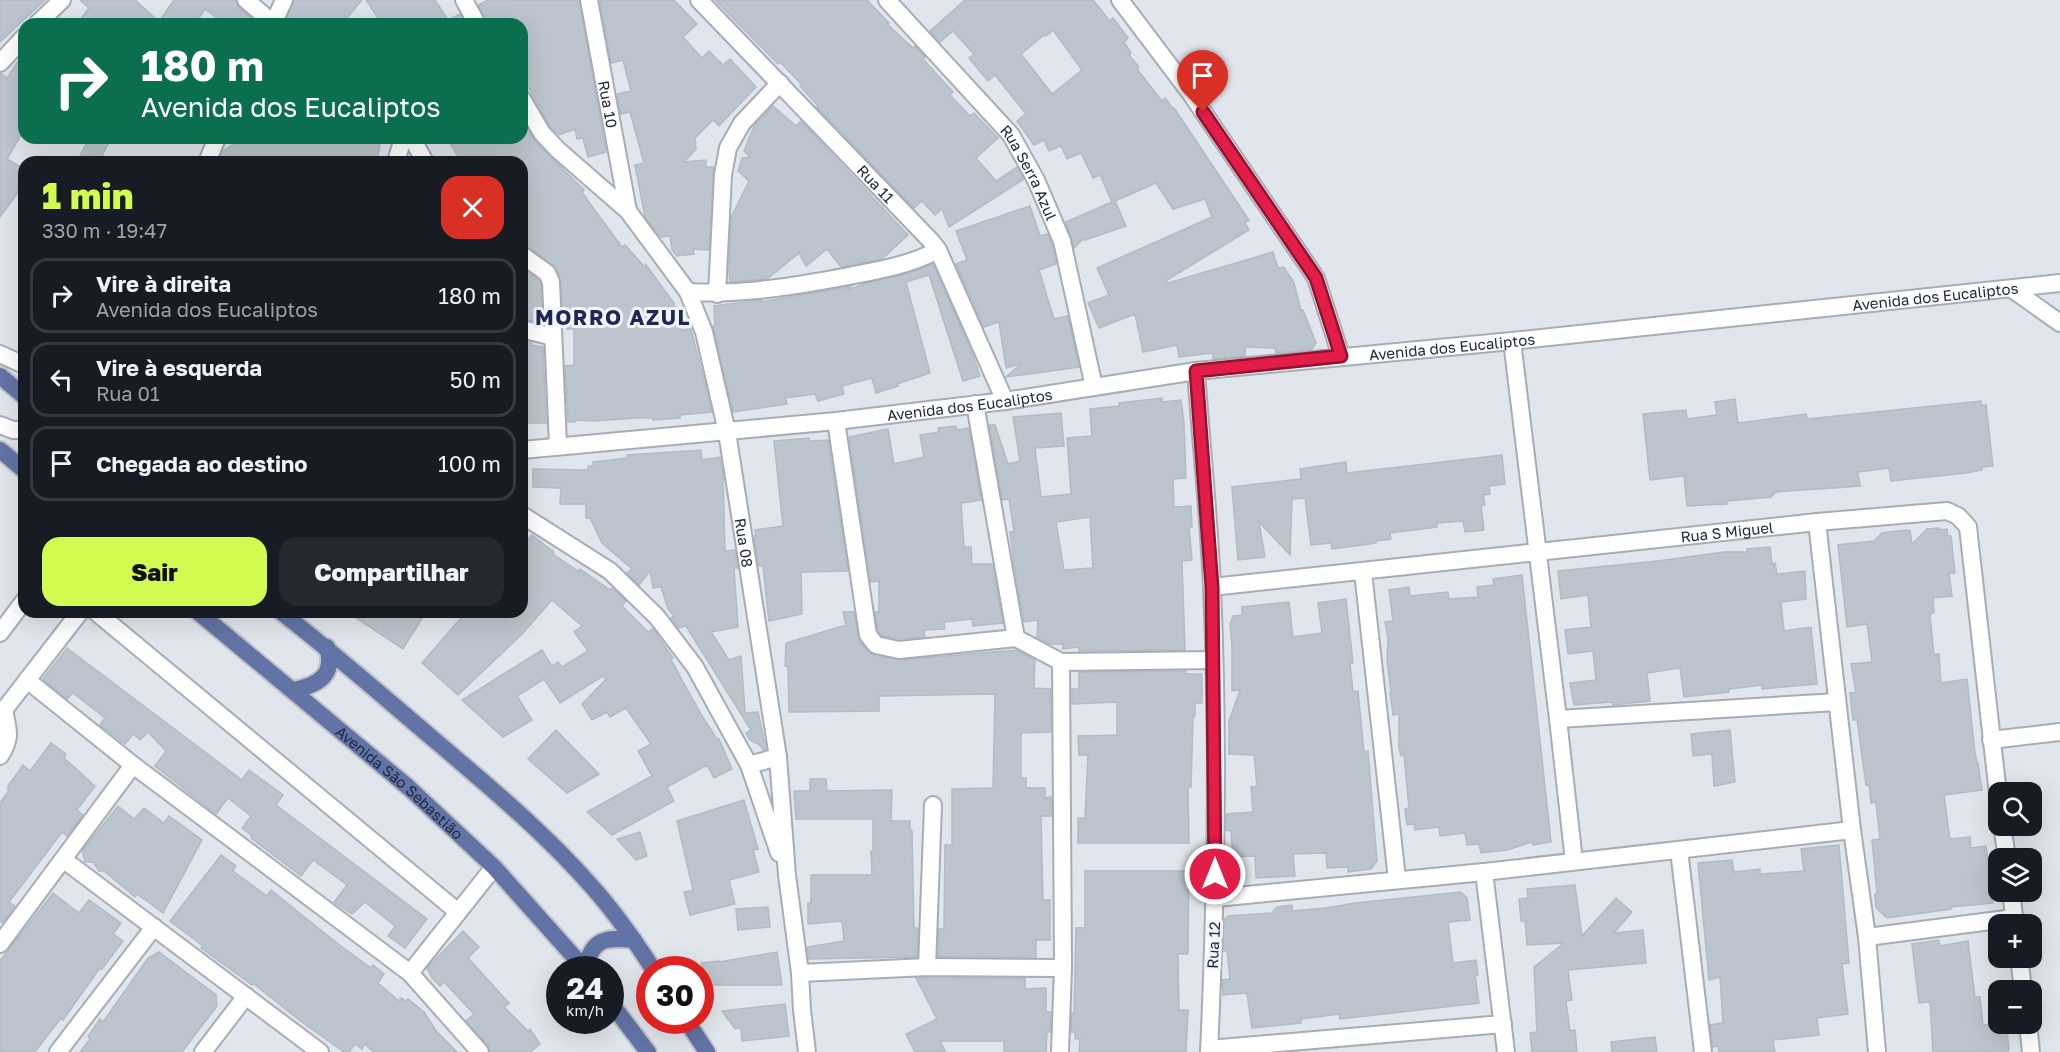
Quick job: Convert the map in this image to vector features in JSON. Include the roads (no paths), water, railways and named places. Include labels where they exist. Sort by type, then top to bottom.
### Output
[{"type":"main road","points":[[0,376],[18,391]]},
{"type":"main road","points":[[0,450],[18,465]]},
{"type":"main road","name":"Avenida São Sebastião","points":[[205,618],[294,690],[408,788],[494,867],[573,956]]},
{"type":"main road","points":[[289,618],[327,647],[543,836],[594,888],[644,956]]},
{"type":"main road","points":[[294,690],[317,683],[323,678],[331,659],[327,647]]},
{"type":"main road","points":[[589,956],[602,940],[610,938],[634,940]]},
{"type":"main road","points":[[624,1020],[648,1052]]},
{"type":"main road","points":[[695,1034],[707,1052]]},
{"type":"street","points":[[43,18],[62,0]]},
{"type":"street","points":[[246,0],[266,18]]},
{"type":"street","points":[[276,18],[284,0]]},
{"type":"street","points":[[464,0],[474,18]]},
{"type":"street","name":"Rua 10","points":[[589,0],[628,211]]},
{"type":"street","name":"Rua Serra Azul","points":[[887,0],[1011,135],[1036,180],[1062,241],[1094,387]]},
{"type":"street","points":[[1120,0],[1191,94],[1316,278],[1341,356]]},
{"type":"street","name":"Rua 11","points":[[705,2],[938,250],[1005,401]]},
{"type":"street","points":[[0,63],[18,44]]},
{"type":"street","points":[[717,294],[723,175],[728,148],[742,123],[780,83]]},
{"type":"street","name":"Rua 08","points":[[528,109],[542,133],[558,150],[628,211],[688,292],[704,332],[727,432],[778,757],[787,875],[800,973],[807,1052]]},
{"type":"street","points":[[688,292],[717,294],[780,288],[897,266],[938,250]]},
{"type":"street","points":[[528,260],[546,273],[551,282],[558,446]]},
{"type":"street","name":"Avenida dos Eucaliptos","points":[[528,449],[836,422],[1005,401],[1196,371],[1512,341],[2060,283]]},
{"type":"street","points":[[2012,289],[2060,323]]},
{"type":"street","points":[[528,330],[553,338]]},
{"type":"street","points":[[1512,341],[1574,861]]},
{"type":"street","points":[[0,354],[18,363]]},
{"type":"street","name":"Rua 12","points":[[1196,371],[1212,587],[1214,660],[1216,898],[1209,1050]]},
{"type":"street","points":[[975,404],[1016,638]]},
{"type":"street","points":[[836,422],[868,635],[876,645],[899,650],[1016,638],[1061,662],[1214,660]]},
{"type":"street","points":[[0,425],[18,430]]},
{"type":"street","name":"Rua S Miguel","points":[[1212,587],[1817,522],[1947,511],[1958,516],[1968,527],[1996,782]]},
{"type":"street","points":[[528,519],[610,571],[657,617],[695,668],[749,765],[787,875]]},
{"type":"street","points":[[1817,522],[1852,830],[1867,937],[1877,1052]]},
{"type":"street","points":[[1363,572],[1397,879]]},
{"type":"street","points":[[0,633],[18,609]]},
{"type":"street","points":[[0,756],[9,735],[2,713],[75,618]]},
{"type":"street","points":[[103,618],[458,912]]},
{"type":"street","points":[[1060,1052],[1063,968],[1061,662]]},
{"type":"street","points":[[27,680],[133,765],[410,973],[480,1052]]},
{"type":"street","points":[[1558,719],[1837,702]]},
{"type":"street","points":[[1991,740],[2060,732]]},
{"type":"street","points":[[749,765],[778,757]]},
{"type":"street","points":[[0,944],[133,765]]},
{"type":"street","points":[[927,968],[933,805]]},
{"type":"street","points":[[1216,898],[1484,872],[1852,830]]},
{"type":"street","points":[[1679,850],[1703,1052]]},
{"type":"street","points":[[64,860],[320,1052]]},
{"type":"street","points":[[410,973],[494,867]]},
{"type":"street","points":[[1484,872],[1506,1052]]},
{"type":"street","points":[[1867,937],[1988,924]]},
{"type":"street","points":[[58,1052],[154,927]]},
{"type":"street","points":[[800,973],[927,968],[1063,968]]},
{"type":"street","points":[[203,1052],[246,996]]},
{"type":"street","points":[[1209,1050],[1503,1024]]},
{"type":"street","points":[[2029,1034],[2031,1052]]},
{"type":"district","name":"MORRO AZUL","points":[[613,317]]}]
